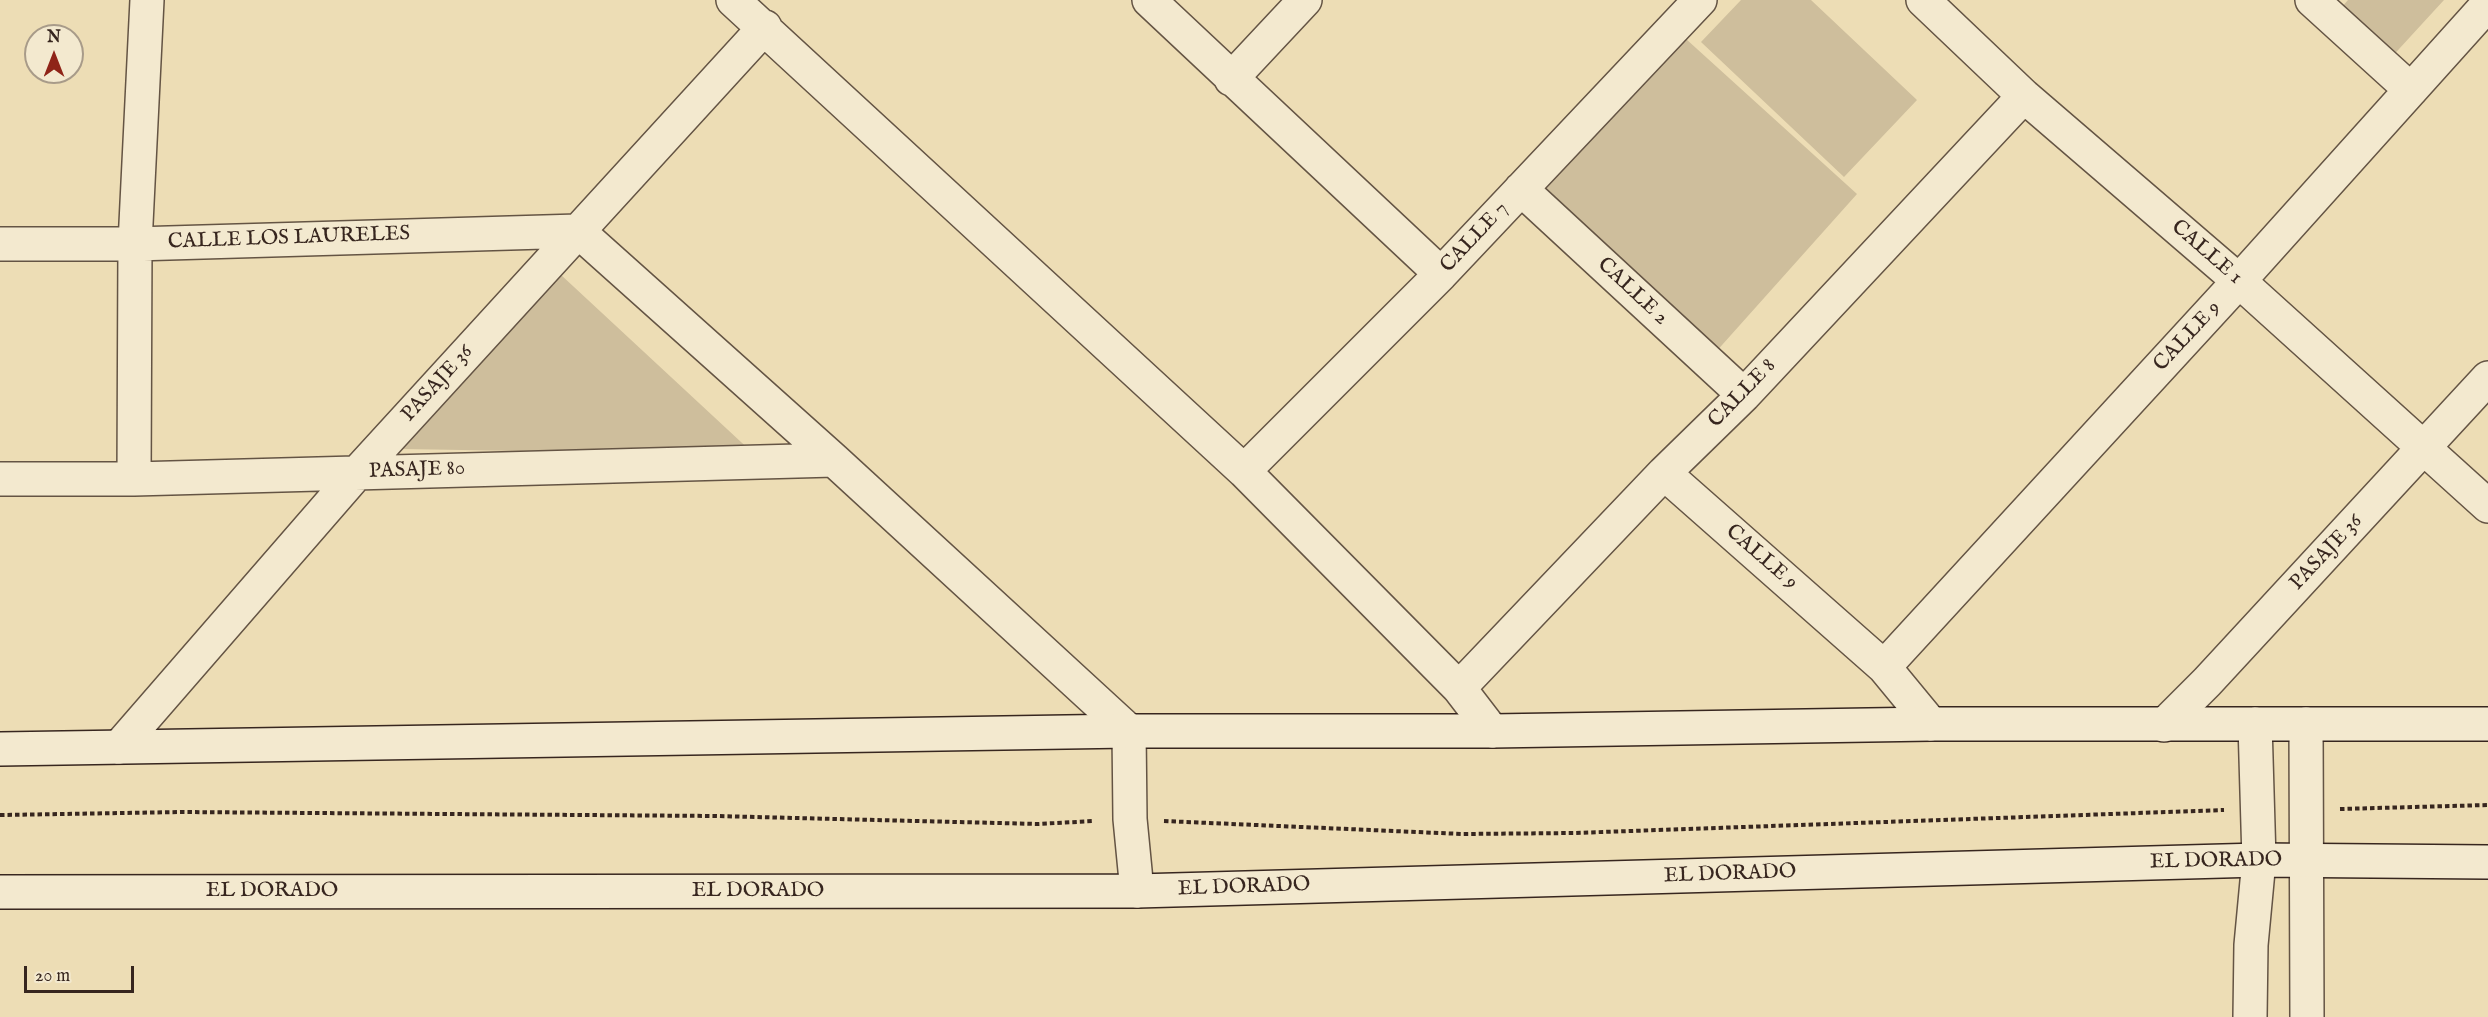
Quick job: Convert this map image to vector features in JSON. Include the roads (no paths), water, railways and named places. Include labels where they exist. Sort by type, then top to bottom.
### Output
[{"type":"street","points":[[134,479],[135,243],[147,0]]},
{"type":"street","points":[[733,0],[765,27],[1244,471],[1459,688],[1492,731]]},
{"type":"street","points":[[1149,0],[1441,274]]},
{"type":"street","points":[[1232,79],[1305,0]]},
{"type":"street","name":"CALLE 7","points":[[1244,471],[1441,274],[1700,0]]},
{"type":"street","name":"CALLE 1","points":[[1923,0],[2024,96],[2239,281],[2488,506]]},
{"type":"street","points":[[2312,0],[2411,90]]},
{"type":"street","name":"CALLE 9","points":[[1884,667],[2239,281],[2488,4]]},
{"type":"street","name":"PASAJE 36","points":[[119,747],[357,473],[765,27]]},
{"type":"street","name":"CALLE 8","points":[[1459,688],[1664,473],[1744,395],[2024,96]]},
{"type":"street","name":"CALLE 2","points":[[1521,189],[1744,395]]},
{"type":"street","points":[[578,231],[834,459],[1129,731],[1130,819],[1137,891]]},
{"type":"street","name":"CALLE LOS LAURELES","points":[[0,244],[135,243],[578,231]]},
{"type":"street","name":"PASAJE 36","points":[[2164,725],[2207,682],[2488,378]]},
{"type":"street","name":"PASAJE 80","points":[[0,479],[134,479],[834,459]]},
{"type":"street","name":"CALLE 9","points":[[1664,473],[1884,667],[1932,724]]},
{"type":"street","points":[[0,749],[1129,731],[1492,731],[1932,724],[2488,724]]},
{"type":"street","points":[[2250,1017],[2251,945],[2259,860],[2255,724]]},
{"type":"street","points":[[2306,724],[2307,1017]]},
{"type":"street","name":"EL DORADO","points":[[0,892],[1137,891],[2259,860],[2488,862]]}]
